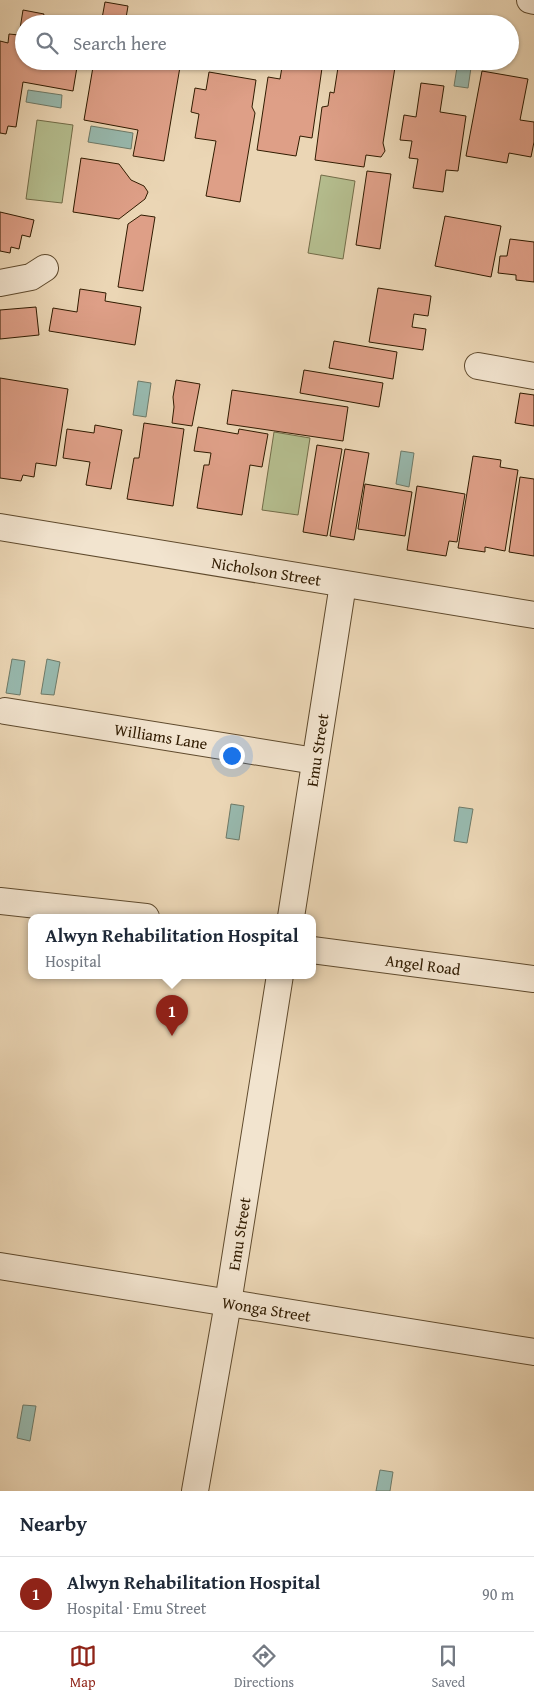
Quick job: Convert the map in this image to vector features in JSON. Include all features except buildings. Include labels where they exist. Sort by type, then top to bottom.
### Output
[{"type":"street","points":[[0,283],[22,280],[31,277],[45,268]]},
{"type":"street","points":[[478,366],[534,376]]},
{"type":"street","name":"Nicholson Street","points":[[0,527],[534,615]]},
{"type":"street","name":"Emu Street","points":[[291,914],[344,584]]},
{"type":"street","name":"Williams Lane","points":[[6,711],[315,762]]},
{"type":"street","points":[[0,901],[119,914]]},
{"type":"street","name":"Angel Road","points":[[316,951],[534,979]]},
{"type":"street","name":"Emu Street","points":[[195,1491],[228,1302],[279,979]]},
{"type":"street","name":"Wonga Street","points":[[0,1266],[534,1352]]},
{"type":"green space","points":[[37,120],[73,125],[62,203],[26,199]]},
{"type":"green space","points":[[321,175],[355,181],[343,259],[308,253]]},
{"type":"green space","points":[[274,432],[310,438],[298,515],[262,510]]},
{"type":"water","points":[[457,70],[471,70],[468,88],[454,86]]},
{"type":"water","points":[[28,90],[62,95],[61,108],[26,102]]},
{"type":"water","points":[[91,126],[133,133],[131,149],[88,142]]},
{"type":"water","points":[[138,381],[151,383],[146,417],[133,415]]},
{"type":"water","points":[[401,451],[414,453],[409,487],[396,484]]},
{"type":"water","points":[[12,659],[25,661],[20,695],[6,693]]},
{"type":"water","points":[[47,659],[60,662],[54,695],[41,694]]},
{"type":"water","points":[[231,804],[244,806],[239,840],[226,838]]},
{"type":"water","points":[[459,807],[473,809],[467,843],[454,841]]},
{"type":"water","points":[[23,1405],[36,1406],[30,1441],[17,1438]]},
{"type":"water","points":[[380,1470],[393,1472],[390,1491],[376,1491]]},
{"type":"place","name":"Alwyn Rehabilitation Hospital","points":[[172,1036]]}]
